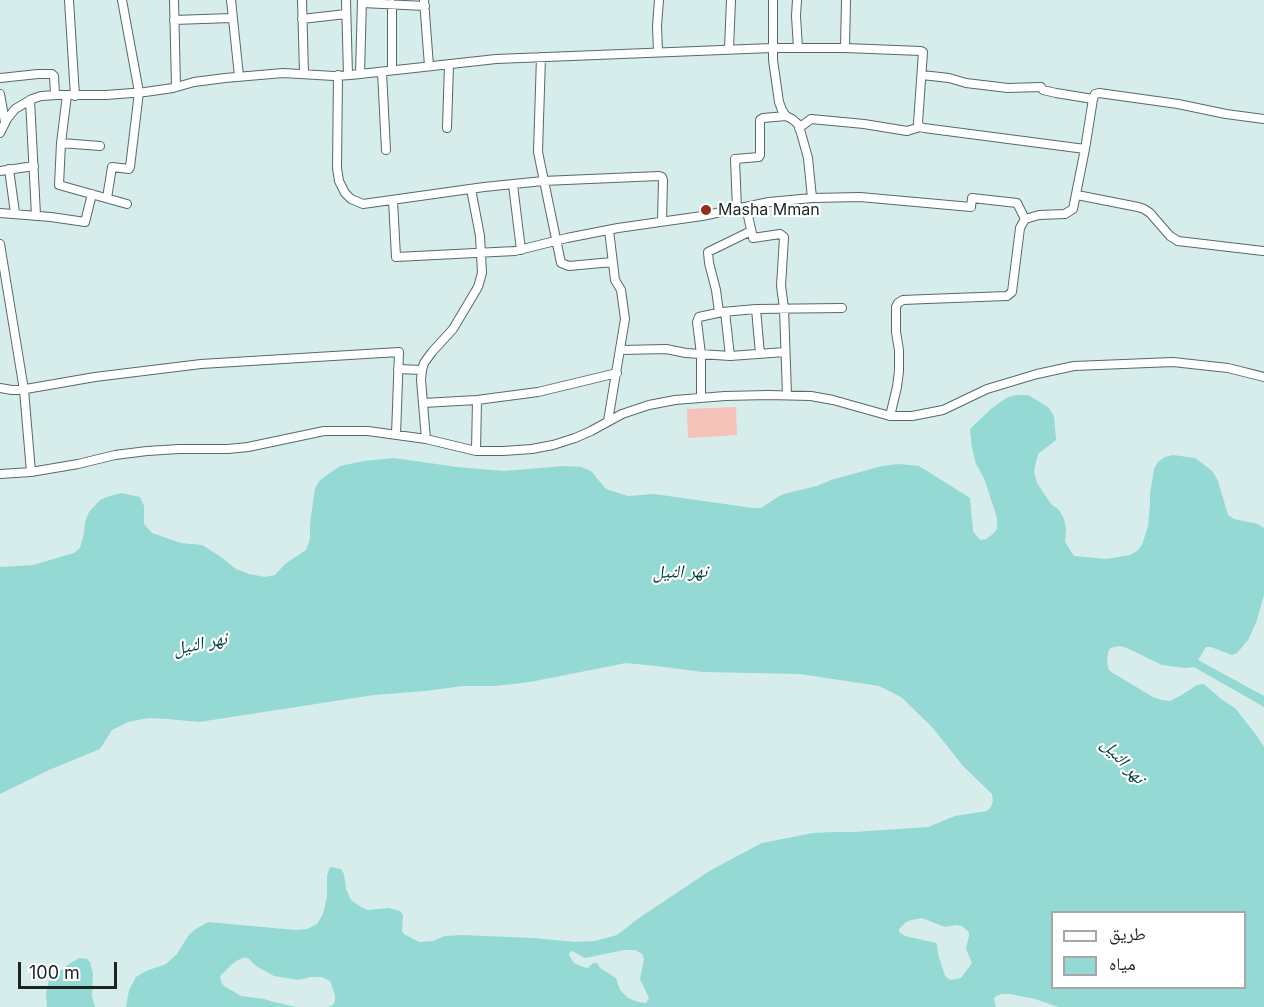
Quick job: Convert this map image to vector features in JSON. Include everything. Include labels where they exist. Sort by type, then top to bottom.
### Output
[{"type":"street","points":[[69,0],[71,95],[61,144],[59,185],[127,204]]},
{"type":"street","points":[[107,198],[112,166],[129,169],[130,167],[139,92],[122,0]]},
{"type":"street","points":[[174,0],[177,87]]},
{"type":"street","points":[[231,0],[238,76]]},
{"type":"street","points":[[302,0],[304,73]]},
{"type":"street","points":[[345,0],[348,75]]},
{"type":"street","points":[[658,52],[659,0]]},
{"type":"street","points":[[729,49],[731,0]]},
{"type":"street","points":[[773,0],[772,60],[779,102],[786,116],[798,124],[808,158],[812,198]]},
{"type":"street","points":[[797,0],[798,48]]},
{"type":"street","points":[[845,48],[846,0]]},
{"type":"street","points":[[360,74],[362,2],[424,3],[429,66]]},
{"type":"street","points":[[392,70],[396,3]]},
{"type":"street","points":[[302,19],[346,14]]},
{"type":"street","points":[[174,20],[232,18]]},
{"type":"street","points":[[0,133],[15,109],[41,96],[139,92],[238,76],[283,73],[348,75],[496,59],[772,48],[845,48],[923,52],[918,123],[920,127]]},
{"type":"street","points":[[541,57],[538,145],[543,182],[561,263],[569,267],[612,262]]},
{"type":"street","points":[[447,128],[449,64]]},
{"type":"street","points":[[382,72],[386,150]]},
{"type":"street","points":[[0,78],[52,74],[55,95]]},
{"type":"street","points":[[338,75],[337,168],[339,181],[351,199],[363,204],[513,184],[662,177],[662,221]]},
{"type":"street","points":[[922,75],[1008,88],[1041,87],[1043,90],[1093,99]]},
{"type":"street","points":[[0,94],[5,122]]},
{"type":"street","points":[[890,416],[899,371],[896,332],[898,303],[903,300],[927,298],[1007,296],[1012,292],[1020,228],[1025,219],[1039,215],[1065,214],[1073,209],[1095,94],[1178,104],[1264,119]]},
{"type":"street","points":[[30,100],[36,215]]},
{"type":"street","points":[[737,209],[735,159],[759,157],[760,120],[786,116]]},
{"type":"street","points":[[799,128],[810,119],[908,131],[920,127],[1085,149]]},
{"type":"street","points":[[61,144],[100,146]]},
{"type":"street","points":[[0,171],[34,166]]},
{"type":"street","points":[[9,169],[15,213]]},
{"type":"street","points":[[513,184],[521,250]]},
{"type":"street","points":[[426,440],[421,380],[424,363],[453,329],[478,287],[482,273],[482,253],[471,189]]},
{"type":"street","points":[[0,213],[86,222],[92,194]]},
{"type":"street","points":[[1077,195],[1144,209],[1170,236],[1178,241],[1263,251]]},
{"type":"street","points":[[393,200],[396,257],[521,250],[609,230],[769,202],[812,198],[860,197],[971,207],[972,198],[1017,203],[1025,219]]},
{"type":"street","points":[[746,207],[753,238],[780,234],[784,237],[781,286],[787,395]]},
{"type":"street","points":[[608,421],[625,319],[621,291],[615,280],[609,230]]},
{"type":"street","points":[[730,356],[708,252],[752,231]]},
{"type":"street","points":[[0,244],[24,390],[32,472]]},
{"type":"street","points":[[700,398],[699,317],[756,309],[842,308]]},
{"type":"street","points":[[756,309],[760,354]]},
{"type":"street","points":[[621,350],[666,349],[730,356],[786,352]]},
{"type":"street","points":[[0,388],[24,390],[95,377],[201,364],[399,352],[396,435]]},
{"type":"street","points":[[0,474],[32,472],[115,455],[147,451],[248,447],[324,431],[368,431],[476,451],[553,446],[591,431],[622,414],[650,405],[675,400],[725,396],[811,396],[890,416],[912,416],[943,410],[987,389],[1074,366],[1173,362],[1228,368],[1264,377]]},
{"type":"street","points":[[398,369],[422,370]]},
{"type":"street","points":[[423,403],[477,400],[538,392],[617,373]]},
{"type":"street","points":[[476,451],[477,400]]},
{"type":"shaded area","points":[[736,407],[737,435],[688,438],[687,409]]},
{"type":"water","name":"نهر النيل","points":[[1028,395],[1048,407],[1054,416],[1056,440],[1038,454],[1034,471],[1037,483],[1064,519],[1065,542],[1074,556],[1107,559],[1130,555],[1137,551],[1142,545],[1148,526],[1154,469],[1158,462],[1173,455],[1195,458],[1213,472],[1228,515],[1264,528],[1264,595],[1256,623],[1248,640],[1237,653],[1232,655],[1206,647],[1198,660],[1264,696],[1264,707],[1194,667],[1162,665],[1120,646],[1110,648],[1107,662],[1109,670],[1113,673],[1162,700],[1170,701],[1197,685],[1204,684],[1235,708],[1264,747],[1264,1007],[1058,1007],[1035,999],[1002,994],[994,999],[996,1007],[328,1007],[335,1001],[330,981],[322,977],[298,980],[274,976],[256,966],[248,958],[243,958],[232,964],[220,976],[224,986],[241,996],[296,1007],[126,1007],[129,990],[136,977],[166,964],[177,954],[194,930],[208,922],[295,930],[307,929],[317,924],[323,914],[327,897],[327,876],[331,867],[341,869],[351,900],[368,910],[389,908],[400,911],[403,915],[402,931],[419,942],[462,935],[575,942],[595,941],[617,935],[711,870],[762,843],[813,833],[928,827],[955,816],[987,811],[993,801],[992,794],[963,766],[932,727],[901,697],[879,686],[800,674],[703,672],[626,663],[530,682],[374,695],[199,722],[148,718],[128,722],[112,730],[100,749],[0,794],[0,567],[33,565],[74,553],[80,548],[89,512],[100,500],[107,497],[121,493],[140,497],[144,506],[144,524],[152,533],[181,543],[202,545],[236,569],[265,577],[275,575],[285,564],[306,550],[310,539],[315,488],[320,480],[340,466],[394,458],[504,471],[565,466],[581,467],[591,471],[606,489],[628,496],[654,494],[753,508],[761,508],[781,495],[882,466],[899,464],[919,466],[970,498],[973,531],[980,540],[986,539],[997,529],[997,518],[984,478],[976,464],[970,429],[992,408],[1008,397]],"holes":[[[922,918],[945,927],[962,926],[969,932],[966,949],[972,963],[961,978],[950,980],[945,976],[936,943],[905,936],[899,932],[906,922]],[[635,950],[642,954],[644,959],[640,979],[649,998],[646,1003],[628,998],[620,990],[616,978],[600,968],[597,963],[593,963],[588,968],[583,967],[574,963],[569,955],[572,951],[585,958]]]},
{"type":"water","points":[[79,958],[90,962],[95,1007],[47,1007],[46,993],[49,980]]},
{"type":"place","name":"Masha Mman","points":[[706,210]]}]
